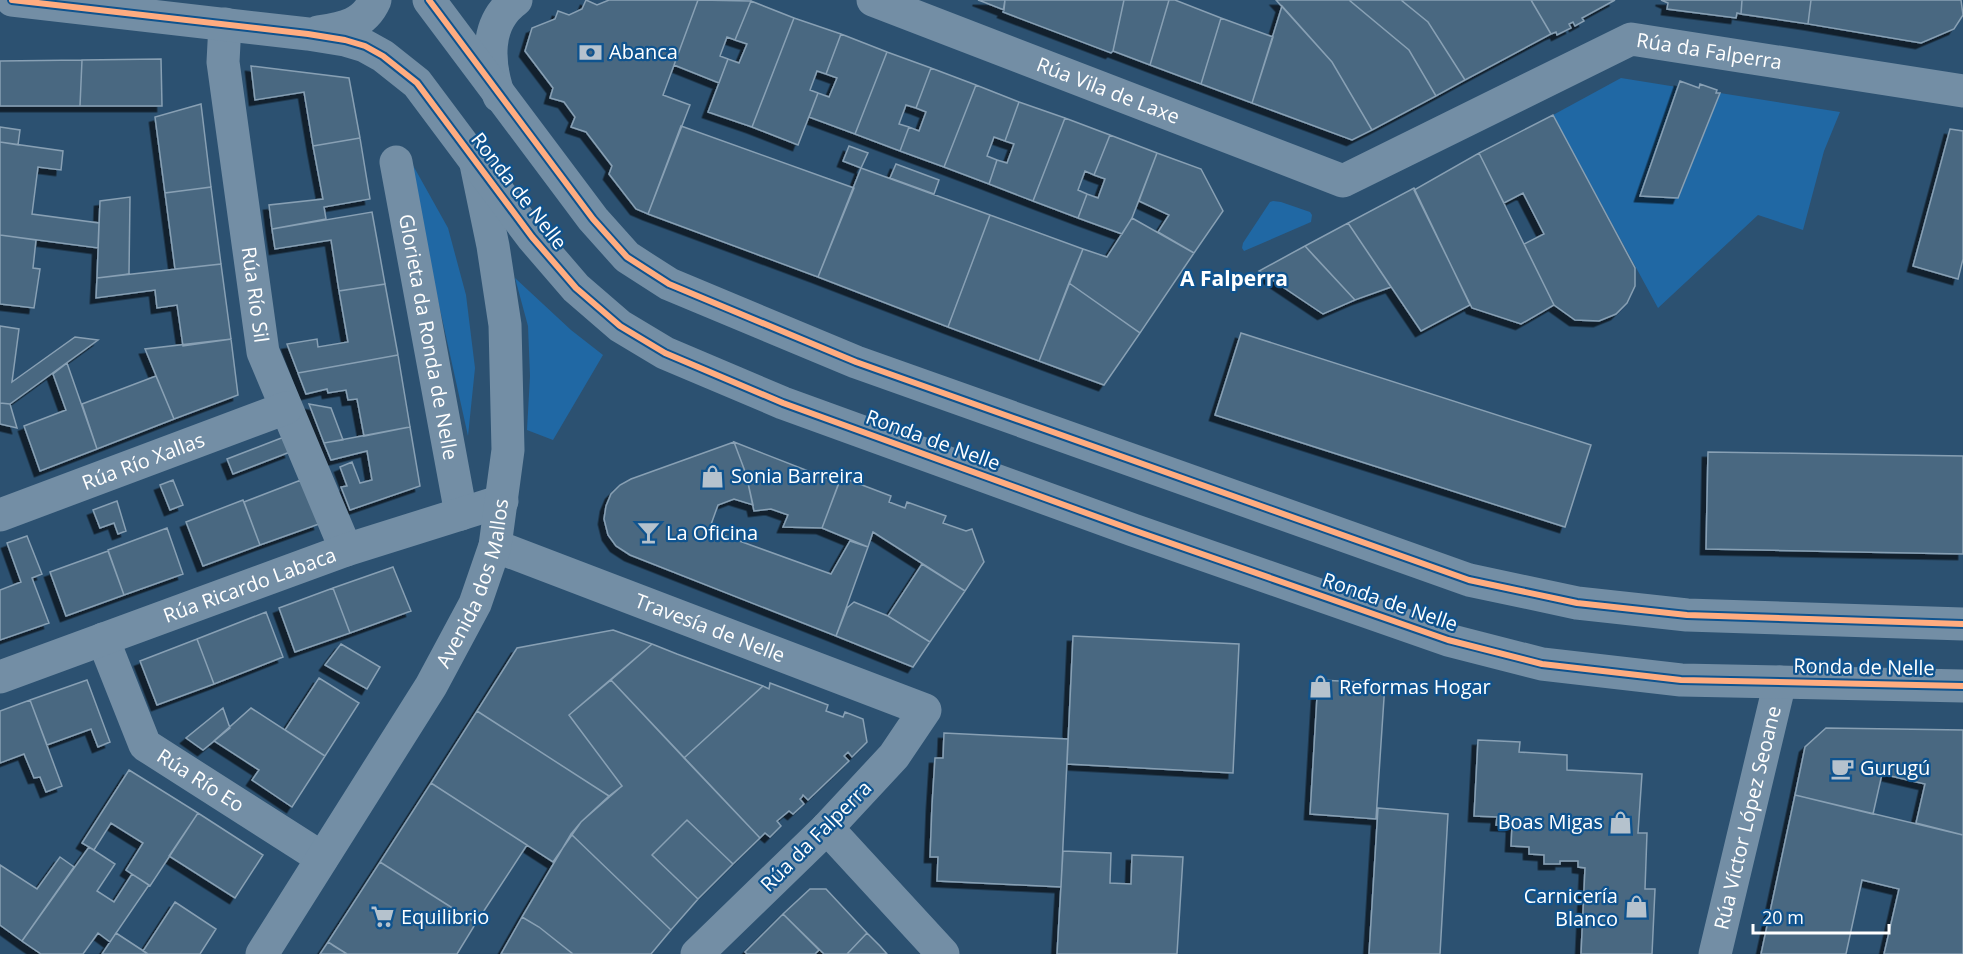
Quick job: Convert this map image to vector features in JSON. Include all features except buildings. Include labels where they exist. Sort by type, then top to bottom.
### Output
[{"type":"street","name":"Ronda de Nelle","points":[[12,0],[308,34],[345,40],[383,56],[417,83],[532,237],[576,288],[620,326],[665,353],[783,403],[1133,530],[1448,640],[1542,664],[1681,680],[1963,686]]},
{"type":"street","points":[[308,34],[347,27],[363,18],[371,10],[375,0]]},
{"type":"street","points":[[429,0],[593,219],[627,257],[669,284],[856,362],[1469,580],[1576,603],[1687,615],[1963,624]]},
{"type":"street","points":[[500,96],[493,78],[490,56],[492,34],[498,18],[516,0]]},
{"type":"street","name":"Rúa Vila de Laxe","points":[[873,0],[1343,180]]},
{"type":"street","name":"Rúa Río Sil","points":[[225,24],[223,62],[263,352],[346,550]]},
{"type":"street","name":"Rúa da Falperra","points":[[1343,180],[1631,39],[1961,87]]},
{"type":"street","name":"Glorieta da Ronda de Nelle","points":[[396,162],[461,514]]},
{"type":"street","name":"Avenida dos Mallos","points":[[262,954],[431,686],[475,604],[495,546],[508,450],[505,325],[493,246],[476,164]]},
{"type":"street","name":"Rúa Río Xallas","points":[[0,515],[286,408]]},
{"type":"street","name":"Rúa Ricardo Labaca","points":[[0,677],[346,550],[502,501]]},
{"type":"street","name":"Travesía de Nelle","points":[[495,546],[925,710]]},
{"type":"street","name":"Rúa Río Eo","points":[[103,639],[145,746],[322,858]]},
{"type":"street","name":"Rúa Víctor López Seoane","points":[[1715,954],[1780,682]]},
{"type":"street","name":"Rúa da Falperra","points":[[697,954],[827,828],[894,756],[925,710]]},
{"type":"street","points":[[827,828],[943,954]]},
{"type":"shaded area","points":[[1621,78],[1677,87],[1640,196],[1682,189],[1720,93],[1840,112],[1824,151],[1803,230],[1758,215],[1658,308],[1553,115]]},
{"type":"shaded area","points":[[405,151],[448,228],[466,295],[475,368],[468,436]]},
{"type":"shaded area","points":[[1270,202],[1310,212],[1311,222],[1244,251],[1243,243]]},
{"type":"shaded area","points":[[515,278],[571,330],[603,355],[553,440],[527,430],[530,376],[528,326]]},
{"type":"cycle path","points":[[12,0],[308,34],[365,46],[383,56],[417,83],[532,237],[576,288],[620,326],[665,353],[783,403],[1133,530],[1448,640],[1542,664],[1681,680],[1963,686]]},
{"type":"cycle path","points":[[429,0],[593,219],[627,257],[669,284],[856,362],[1469,580],[1577,603],[1687,615],[1963,624]]},
{"type":"place","name":"Abanca","points":[[591,52]]},
{"type":"place","name":"Sonia Barreira","points":[[713,476]]},
{"type":"place","name":"La Oficina","points":[[648,533]]},
{"type":"place","name":"Reformas Hogar","points":[[1321,687]]},
{"type":"place","name":"Gurugú","points":[[1842,768]]},
{"type":"place","name":"Boas Migas","points":[[1621,822]]},
{"type":"place","name":"Carnicería Blanco","points":[[1636,907]]},
{"type":"place","name":"Equilibrio","points":[[383,917]]},
{"type":"district","name":"A Falperra","points":[[1234,279]]}]
